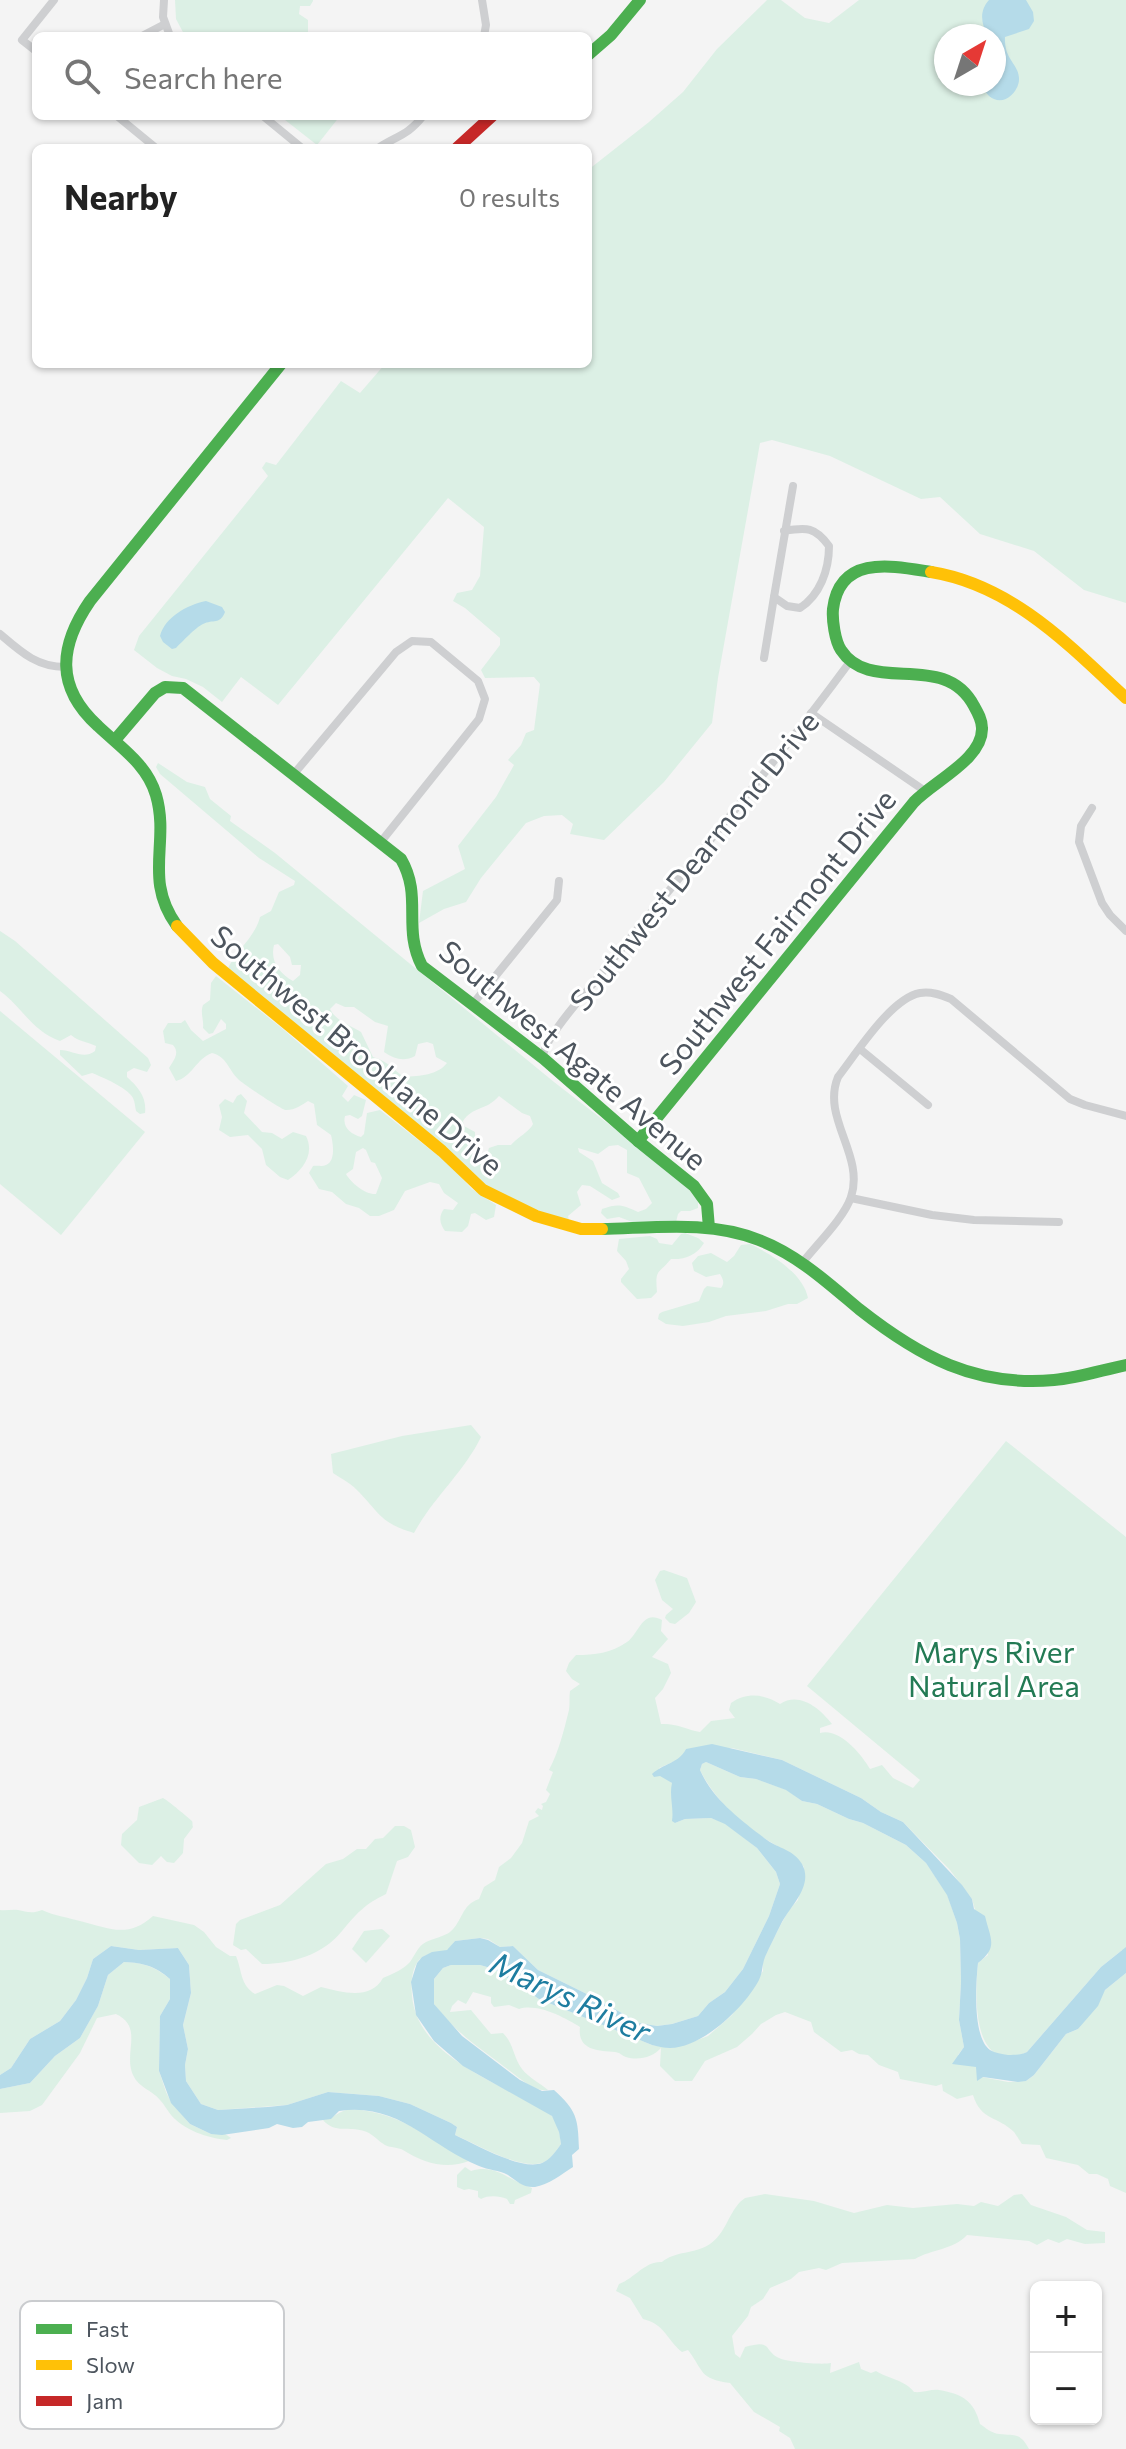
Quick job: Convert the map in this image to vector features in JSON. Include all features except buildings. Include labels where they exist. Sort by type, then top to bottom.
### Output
[{"type":"street","points":[[32,48],[22,40],[54,0]]},
{"type":"street","points":[[164,0],[168,32]]},
{"type":"street","points":[[482,0],[485,32]]},
{"type":"street","points":[[592,52],[611,35],[640,0]]},
{"type":"street","points":[[150,32],[165,24]]},
{"type":"street","points":[[122,120],[151,144]]},
{"type":"street","points":[[268,120],[297,144]]},
{"type":"street","points":[[384,144],[406,135],[419,120]]},
{"type":"street","points":[[461,144],[488,120]]},
{"type":"street","points":[[0,634],[36,662],[50,667],[65,667],[69,636],[82,611],[278,368]]},
{"type":"street","points":[[764,658],[793,486]]},
{"type":"street","points":[[774,597],[787,606],[800,608],[813,599],[829,563],[829,546],[818,532],[802,528],[784,531]]},
{"type":"street","points":[[849,663],[834,632],[833,610],[837,591],[843,582],[855,572],[876,566],[928,570],[967,580],[1027,610],[1126,698]]},
{"type":"street","points":[[820,583],[837,591]]},
{"type":"street","points":[[293,775],[396,652],[412,641],[431,642],[478,681],[485,699],[479,719],[380,843]]},
{"type":"street","name":"Southwest Dearmond Drive","points":[[544,1059],[543,1050],[571,1011],[693,864],[849,663]]},
{"type":"street","name":"Southwest Fairmont Drive","points":[[638,1141],[925,791],[967,763],[975,752],[980,740],[981,721],[972,701],[959,686],[942,676],[881,672],[849,663]]},
{"type":"street","name":"Southwest Brooklane Drive","points":[[65,667],[67,682],[79,707],[134,757],[153,787],[161,816],[158,882],[165,908],[181,934],[442,1151],[483,1190],[536,1216],[581,1229],[709,1228],[729,1229],[756,1237],[803,1262],[892,1336],[918,1353],[970,1374],[1013,1381],[1055,1380],[1126,1365]]},
{"type":"street","name":"Southwest Agate Avenue","points":[[115,740],[155,693],[165,687],[183,688],[401,859],[414,885],[410,926],[414,954],[422,966],[544,1059],[699,1192],[707,1204],[709,1228]]},
{"type":"street","points":[[811,713],[925,791]]},
{"type":"street","points":[[1092,808],[1081,826],[1079,842],[1102,903],[1126,931]]},
{"type":"street","points":[[472,1005],[557,900],[559,881]]},
{"type":"street","points":[[803,1262],[851,1198],[853,1165],[832,1098],[838,1077],[899,1003],[921,993],[935,993],[951,999],[1070,1099],[1126,1116]]},
{"type":"street","points":[[860,1049],[928,1105]]},
{"type":"street","points":[[851,1198],[932,1215],[974,1220],[1059,1222]]},
{"type":"street","name":"Southwest Brooklane Drive","points":[[1096,1372],[1126,1372]]},
{"type":"green space","points":[[175,0],[313,0],[310,6],[300,6],[299,14],[308,20],[308,32],[183,32],[176,19]]},
{"type":"green space","points":[[767,0],[781,0],[805,18],[829,23],[859,0],[1126,0],[1126,603],[1084,590],[1034,551],[980,534],[940,497],[921,499],[830,456],[772,440],[760,443],[712,723],[664,782],[604,840],[570,834],[573,824],[562,815],[544,816],[526,823],[481,878],[466,902],[444,909],[419,923],[423,891],[465,869],[458,846],[496,797],[514,765],[508,760],[521,745],[526,733],[534,730],[540,684],[534,677],[485,678],[481,670],[500,645],[500,638],[453,601],[457,593],[472,590],[480,576],[484,527],[448,498],[278,705],[241,677],[222,702],[203,687],[157,668],[134,650],[139,636],[268,476],[262,468],[266,462],[276,465],[341,381],[360,393],[382,368],[592,368],[592,167],[683,92],[717,49]]},
{"type":"green space","points":[[285,120],[337,120],[316,144]]},
{"type":"green space","points":[[158,763],[187,782],[205,787],[210,799],[231,816],[230,821],[275,853],[554,1082],[681,1180],[698,1201],[698,1208],[681,1211],[673,1224],[635,1223],[619,1217],[607,1219],[601,1213],[602,1209],[621,1206],[638,1212],[652,1203],[639,1178],[627,1173],[627,1150],[618,1145],[609,1146],[598,1154],[578,1148],[593,1161],[602,1183],[620,1197],[612,1200],[590,1186],[582,1185],[577,1192],[581,1205],[568,1216],[569,1220],[534,1211],[481,1182],[227,971],[254,932],[260,917],[271,911],[279,892],[294,885],[295,881],[259,858],[160,774],[156,767]],"holes":[[[278,944],[290,957],[292,965],[301,965],[300,975],[293,981],[275,961],[274,945]],[[336,1003],[354,1007],[375,1022],[388,1026],[384,1052],[392,1056],[411,1058],[415,1056],[418,1044],[427,1042],[433,1044],[436,1057],[447,1063],[434,1072],[404,1077],[373,1057],[361,1032],[340,1020],[330,1009]],[[499,1096],[530,1116],[533,1124],[511,1145],[489,1148],[485,1161],[481,1160],[475,1149],[475,1132],[464,1126],[463,1121]]]},
{"type":"green space","points":[[0,931],[148,1058],[151,1065],[147,1072],[134,1068],[127,1072],[127,1077],[143,1097],[145,1113],[136,1111],[133,1098],[126,1090],[92,1073],[82,1076],[60,1055],[60,1050],[91,1054],[96,1046],[71,1035],[60,1041],[50,1037],[0,991]]},
{"type":"green space","points":[[216,976],[283,1029],[348,1086],[342,1096],[348,1102],[354,1095],[366,1100],[362,1116],[358,1119],[345,1116],[346,1127],[351,1132],[361,1137],[367,1113],[380,1110],[450,1165],[472,1189],[496,1205],[494,1217],[486,1220],[475,1213],[471,1214],[468,1226],[462,1232],[445,1231],[440,1220],[442,1212],[444,1209],[453,1210],[458,1203],[444,1193],[439,1184],[430,1182],[405,1191],[394,1210],[370,1216],[346,1204],[332,1192],[319,1189],[309,1173],[313,1166],[329,1163],[333,1152],[331,1135],[317,1125],[314,1104],[308,1101],[291,1110],[281,1108],[241,1082],[224,1060],[212,1053],[176,1081],[169,1068],[176,1051],[173,1045],[165,1043],[163,1031],[168,1023],[185,1020],[203,1041],[226,1029],[221,1019],[213,1033],[209,1034],[203,1028],[202,1008],[210,1000],[211,983]],"holes":[[[363,1148],[382,1178],[376,1194],[359,1188],[346,1174],[353,1169],[356,1152]]]},
{"type":"green space","points":[[0,1011],[145,1132],[61,1235],[0,1184]]},
{"type":"green space","points":[[241,1094],[247,1101],[244,1113],[262,1132],[282,1139],[293,1132],[306,1136],[309,1149],[306,1161],[288,1180],[266,1165],[262,1149],[248,1135],[230,1137],[219,1130],[222,1117],[219,1105],[225,1099],[233,1103]]},
{"type":"green space","points":[[685,1233],[704,1243],[690,1256],[671,1259],[657,1275],[657,1292],[651,1298],[637,1299],[621,1282],[629,1269],[617,1251],[619,1239],[650,1236],[659,1243],[672,1245]]},
{"type":"green space","points":[[750,1244],[793,1273],[800,1280],[808,1298],[797,1304],[766,1311],[683,1326],[666,1324],[658,1319],[662,1312],[699,1301],[707,1286],[721,1288],[723,1281],[720,1274],[706,1277],[694,1271],[692,1263],[698,1256],[711,1253],[727,1262],[741,1245]]},
{"type":"green space","points":[[471,1425],[481,1437],[414,1533],[388,1522],[356,1489],[333,1473],[331,1454],[402,1436]]},
{"type":"green space","name":"Marys River Natural Area","points":[[1006,1441],[1126,1537],[1126,1952],[1122,1950],[1101,1967],[1027,2052],[1009,2057],[995,2053],[986,2043],[980,2029],[977,1994],[978,1963],[988,1955],[972,1899],[950,1870],[903,1822],[782,1760],[732,1748],[686,1749],[682,1758],[659,1768],[660,1775],[672,1783],[675,1823],[685,1819],[711,1818],[725,1823],[757,1848],[776,1872],[780,1884],[769,1916],[743,1969],[725,1992],[709,2003],[698,2016],[657,2026],[639,2023],[538,1970],[513,1946],[500,1947],[488,1939],[455,1941],[447,1950],[422,1957],[414,1968],[412,1996],[417,2015],[439,2047],[472,2071],[553,2118],[561,2144],[544,2162],[535,2164],[511,2160],[455,2135],[457,2127],[451,2123],[410,2104],[379,2096],[328,2092],[287,2105],[218,2110],[201,2104],[186,2081],[188,2049],[183,2025],[191,1993],[189,1965],[178,1948],[139,1950],[111,1946],[93,1959],[76,2000],[60,2021],[30,2039],[11,2068],[0,2075],[0,1910],[42,1910],[118,1930],[135,1927],[153,1916],[194,1925],[216,1947],[230,1956],[236,1956],[244,1982],[255,1994],[277,1985],[303,1996],[321,1987],[363,1992],[397,1972],[410,1962],[423,1944],[454,1928],[465,1909],[479,1899],[484,1887],[495,1880],[499,1867],[511,1858],[522,1843],[529,1821],[539,1816],[535,1812],[538,1808],[542,1810],[541,1804],[550,1794],[546,1790],[553,1772],[549,1770],[569,1710],[570,1691],[580,1684],[566,1671],[569,1663],[576,1655],[603,1653],[621,1646],[650,1618],[662,1620],[661,1631],[668,1639],[652,1657],[668,1664],[671,1673],[655,1698],[661,1724],[700,1732],[711,1721],[735,1718],[729,1710],[731,1703],[743,1697],[762,1696],[780,1704],[787,1700],[802,1700],[815,1707],[832,1724],[820,1728],[820,1733],[828,1732],[842,1738],[870,1769],[882,1765],[893,1778],[913,1788],[920,1780],[807,1686]]},
{"type":"green space","points":[[664,1570],[687,1578],[696,1602],[689,1613],[675,1624],[665,1618],[673,1609],[662,1600],[655,1580]]},
{"type":"green space","points":[[706,1762],[740,1777],[787,1790],[802,1801],[863,1823],[906,1845],[926,1863],[947,1894],[960,1939],[959,2020],[964,2047],[958,2055],[976,2067],[982,2077],[1008,2082],[1026,2081],[1066,2034],[1078,2029],[1105,1990],[1126,1973],[1126,2193],[1110,2186],[1108,2179],[1089,2174],[1078,2165],[1046,2158],[1040,2145],[1022,2144],[1008,2127],[981,2110],[973,2095],[957,2099],[943,2091],[942,2084],[936,2086],[900,2079],[898,2072],[879,2065],[868,2055],[852,2050],[841,2052],[814,2032],[811,2022],[785,2012],[761,2024],[737,2047],[705,2061],[692,2081],[675,2081],[660,2066],[661,2048],[650,2056],[636,2059],[617,2052],[596,2050],[585,2045],[580,2027],[558,2015],[534,2008],[494,2007],[491,1997],[473,1992],[466,2004],[458,2000],[452,2006],[450,2012],[471,2010],[491,2034],[503,2033],[522,2069],[548,2090],[538,2089],[523,2081],[452,2025],[434,2004],[434,1979],[443,1968],[451,1965],[480,1965],[494,1969],[539,1999],[652,2045],[670,2048],[708,2036],[732,2015],[763,1971],[763,1960],[789,1910],[798,1900],[804,1867],[792,1855],[759,1835],[721,1801],[700,1770]]},
{"type":"green space","points":[[163,1798],[192,1821],[193,1827],[184,1839],[183,1853],[174,1863],[167,1862],[161,1856],[152,1865],[139,1863],[121,1845],[122,1834],[137,1820],[139,1807]]},
{"type":"green space","points":[[395,1826],[411,1830],[415,1847],[408,1857],[397,1861],[386,1894],[361,1910],[326,1946],[295,1960],[262,1964],[246,1949],[241,1950],[233,1945],[236,1924],[240,1920],[280,1905],[326,1864],[343,1859],[357,1849],[366,1849]]},
{"type":"green space","points":[[382,1929],[390,1936],[366,1963],[352,1949],[364,1931]]},
{"type":"green space","points":[[124,1962],[148,1966],[170,1979],[170,1999],[160,2016],[159,2071],[171,2102],[190,2124],[211,2134],[225,2134],[231,2138],[212,2137],[189,2129],[139,2083],[131,2067],[129,2026],[116,2014],[97,2018],[80,2053],[42,2105],[30,2111],[0,2113],[0,2089],[30,2083],[55,2056],[80,2038],[98,2006],[108,1975]]},
{"type":"green space","points":[[350,2109],[369,2111],[400,2121],[469,2161],[452,2165],[427,2162],[385,2145],[367,2132],[332,2127],[323,2120]]},
{"type":"green space","points":[[465,2167],[471,2171],[495,2171],[532,2188],[531,2193],[515,2200],[514,2204],[497,2197],[481,2199],[478,2191],[457,2187],[457,2175]]},
{"type":"green space","points":[[765,2194],[814,2201],[854,2213],[887,2205],[913,2208],[957,2204],[974,2206],[981,2202],[998,2206],[1014,2195],[1022,2194],[1031,2205],[1066,2217],[1087,2230],[1105,2232],[1105,2243],[1085,2244],[1067,2239],[1059,2243],[1048,2239],[1037,2245],[1029,2241],[967,2235],[955,2244],[915,2259],[842,2263],[826,2270],[819,2268],[799,2272],[770,2288],[763,2299],[751,2307],[748,2316],[732,2336],[735,2354],[740,2358],[745,2347],[760,2344],[783,2359],[831,2363],[830,2373],[859,2362],[861,2369],[871,2373],[876,2371],[901,2382],[914,2392],[936,2390],[955,2394],[971,2404],[980,2424],[994,2433],[1020,2437],[1029,2449],[795,2449],[790,2438],[779,2431],[780,2427],[754,2412],[730,2383],[707,2376],[688,2350],[682,2352],[661,2328],[643,2319],[630,2298],[616,2291],[619,2284],[650,2264],[710,2244],[740,2202]]},
{"type":"water","points":[[989,0],[1026,0],[1034,21],[1029,29],[1006,37],[1006,24],[983,24],[984,9]]},
{"type":"water","points":[[1006,48],[1019,82],[1008,98],[999,100],[990,97],[1006,96]]},
{"type":"water","points":[[206,601],[222,607],[225,612],[221,619],[200,626],[176,648],[172,649],[163,642],[160,636],[172,618],[192,605]]},
{"type":"water","name":"Marys River","points":[[712,1744],[782,1760],[861,1798],[903,1822],[962,1885],[972,1899],[974,1909],[985,1916],[991,1936],[989,1952],[978,1963],[976,1995],[980,2034],[990,2050],[1008,2055],[1027,2052],[1101,1967],[1126,1947],[1126,1973],[1105,1990],[1098,2006],[1078,2029],[1066,2034],[1026,2081],[983,2077],[977,2081],[976,2067],[952,2064],[964,2047],[959,2020],[960,1939],[947,1895],[926,1863],[906,1845],[863,1823],[802,1801],[786,1790],[756,1779],[740,1777],[706,1762],[700,1770],[720,1800],[767,1840],[795,1855],[805,1872],[803,1888],[769,1949],[759,1980],[744,2002],[709,2034],[682,2046],[652,2045],[539,1999],[494,1969],[480,1965],[451,1965],[443,1968],[434,1979],[434,2004],[462,2036],[520,2080],[542,2091],[554,2090],[572,2110],[577,2122],[579,2149],[572,2155],[573,2167],[545,2184],[535,2187],[524,2185],[505,2173],[461,2158],[413,2128],[379,2113],[339,2111],[331,2119],[308,2122],[302,2127],[277,2124],[222,2135],[211,2134],[190,2124],[171,2103],[159,2071],[160,2016],[170,1999],[170,1979],[154,1968],[138,1963],[124,1962],[108,1975],[98,2006],[80,2038],[55,2056],[30,2083],[0,2089],[0,2075],[11,2068],[30,2039],[60,2021],[76,2000],[93,1959],[111,1946],[139,1950],[178,1948],[189,1965],[191,1993],[183,2025],[188,2049],[186,2081],[201,2104],[218,2110],[287,2105],[328,2092],[379,2096],[410,2104],[451,2123],[457,2127],[455,2135],[498,2155],[522,2163],[545,2162],[561,2144],[552,2116],[463,2066],[434,2041],[416,2015],[411,1982],[417,1963],[432,1952],[447,1950],[455,1941],[480,1938],[500,1947],[513,1946],[538,1970],[639,2023],[657,2026],[698,2016],[709,2003],[725,1992],[743,1969],[769,1916],[780,1884],[776,1872],[757,1848],[725,1824],[711,1818],[672,1821],[672,1783],[652,1774],[679,1758],[686,1749]]},
{"type":"traffic: fast","points":[[592,52],[611,35],[640,0]]},
{"type":"traffic: fast","points":[[177,926],[161,892],[160,812],[152,784],[139,765],[98,726],[74,696],[66,666],[68,650],[72,634],[90,601],[278,368]]},
{"type":"traffic: fast","points":[[638,1141],[914,802],[975,750],[982,728],[980,717],[961,689],[927,675],[870,670],[854,663],[837,641],[833,609],[838,591],[846,579],[870,568],[931,572]]},
{"type":"traffic: fast","points":[[115,740],[155,693],[165,687],[183,688],[401,859],[411,886],[413,938],[422,966],[544,1059],[694,1186],[707,1204],[709,1228]]},
{"type":"traffic: fast","points":[[602,1229],[701,1227],[759,1240],[800,1262],[904,1341],[950,1365],[974,1373],[999,1379],[1054,1380],[1126,1365]]},
{"type":"traffic: slow","points":[[931,572],[988,590],[1038,620],[1126,698]]},
{"type":"traffic: slow","points":[[177,926],[213,963],[442,1151],[483,1190],[536,1216],[581,1229],[602,1229]]},
{"type":"traffic: jam","points":[[461,144],[488,120]]}]
